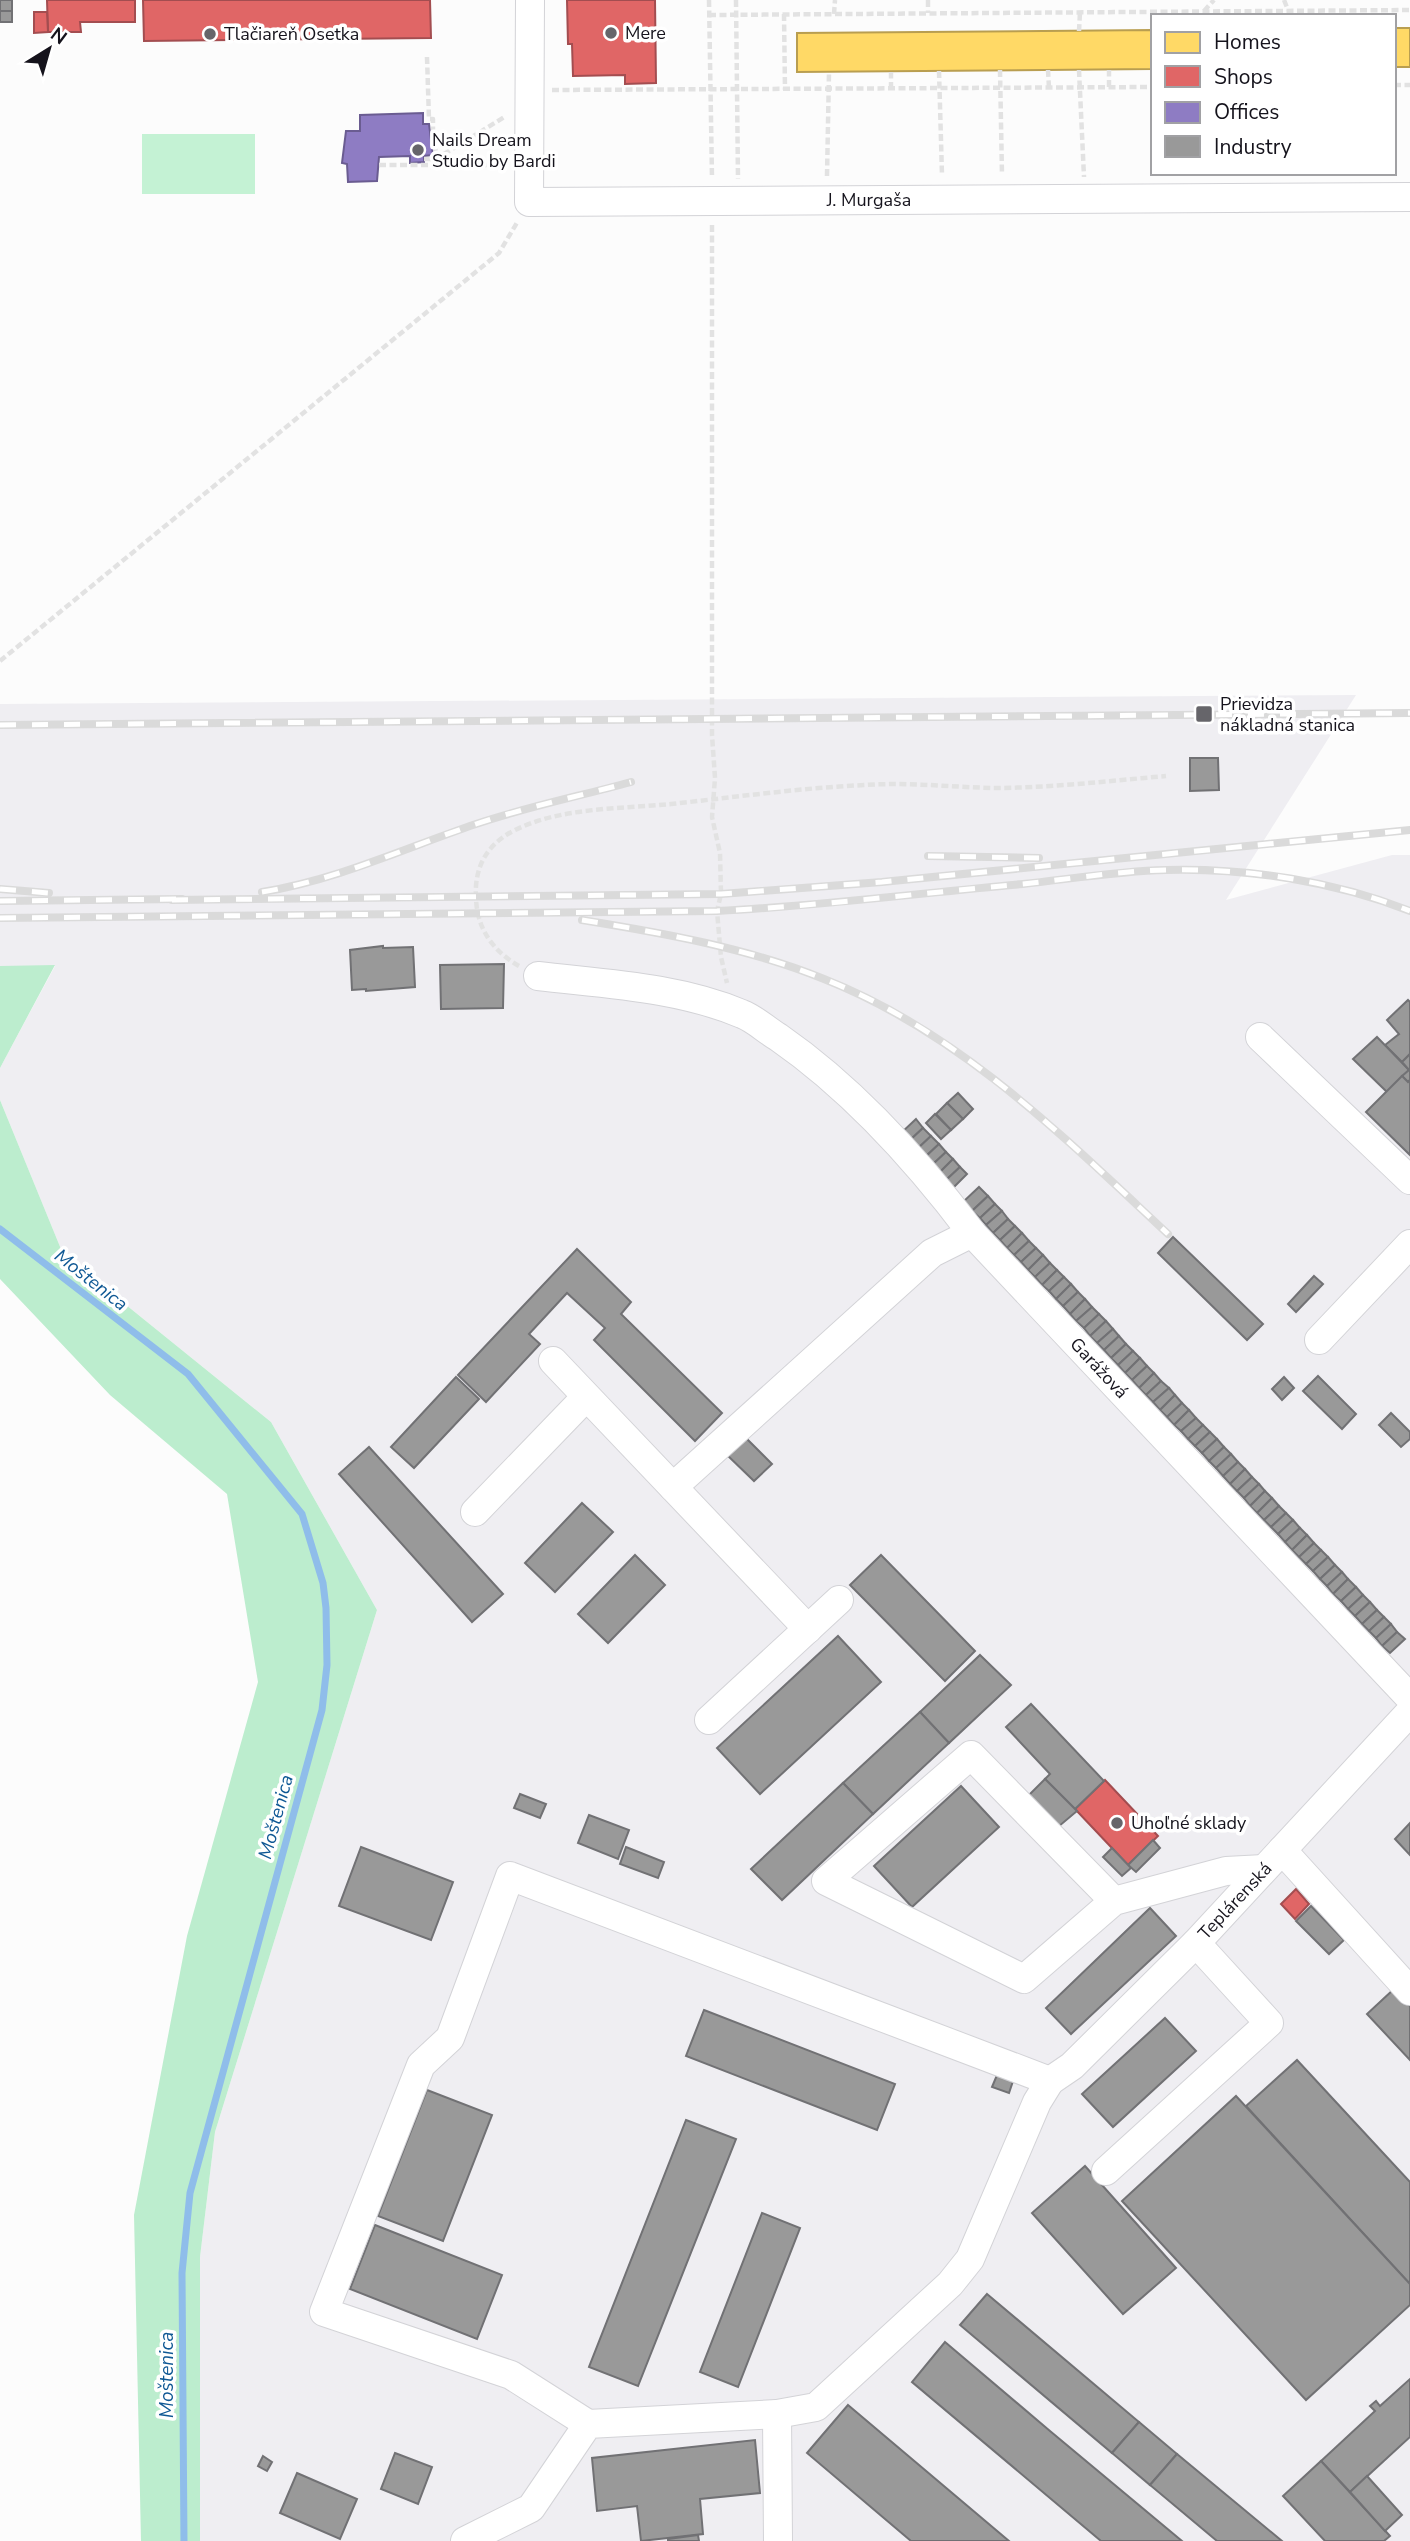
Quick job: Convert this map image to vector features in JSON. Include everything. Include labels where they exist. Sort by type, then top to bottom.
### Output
[{"type":"street","points":[[529,202],[530,0]]},
{"type":"street","name":"J. Murgaša","points":[[529,202],[1410,197]]},
{"type":"street","name":"Garážová","points":[[538,976],[650,989],[693,998],[744,1014],[810,1059],[893,1138],[972,1233],[1410,1698]]},
{"type":"street","points":[[1260,1037],[1410,1180]]},
{"type":"street","points":[[673,1487],[932,1253],[972,1233]]},
{"type":"street","points":[[1320,1340],[1410,1244]]},
{"type":"street","points":[[553,1361],[808,1629]]},
{"type":"street","points":[[475,1512],[586,1397]]},
{"type":"street","points":[[709,1720],[839,1600]]},
{"type":"street","name":"Teplárenská","points":[[1050,2081],[1072,2066],[1196,1943],[1410,1712]]},
{"type":"street","points":[[1114,1901],[971,1755],[827,1881],[1024,1979],[1114,1901],[1273,1860],[1410,1991]]},
{"type":"street","points":[[510,1876],[1050,2081],[1037,2102],[970,2259],[950,2284],[816,2407],[777,2414],[588,2424],[511,2375],[324,2312],[421,2065],[450,2038],[510,1876]]},
{"type":"street","points":[[1106,2171],[1269,2023],[1196,1943]]},
{"type":"street","points":[[777,2414],[778,2541]]},
{"type":"street","points":[[465,2541],[531,2508],[588,2424]]},
{"type":"path","points":[[709,0],[710,89],[725,201]]},
{"type":"path","points":[[736,0],[737,90],[725,201],[713,800],[714,829],[720,853],[721,894],[717,911],[721,957],[729,990],[744,1014]]},
{"type":"path","points":[[834,14],[835,0]]},
{"type":"path","points":[[928,0],[928,13]]},
{"type":"path","points":[[1204,11],[1214,0]]},
{"type":"path","points":[[1284,0],[1288,10]]},
{"type":"path","points":[[709,15],[1410,10]]},
{"type":"path","points":[[1079,31],[1080,12]]},
{"type":"path","points":[[784,14],[785,90]]},
{"type":"path","points":[[427,57],[429,119],[433,119],[436,165]]},
{"type":"path","points":[[1048,70],[1049,88]]},
{"type":"path","points":[[1079,70],[1086,199]]},
{"type":"path","points":[[1109,70],[1109,88]]},
{"type":"path","points":[[939,71],[943,200]]},
{"type":"path","points":[[1000,71],[1002,200]]},
{"type":"path","points":[[827,200],[830,72]]},
{"type":"path","points":[[891,72],[891,89]]},
{"type":"path","points":[[424,159],[436,159],[529,96],[710,89],[1151,87]]},
{"type":"path","points":[[379,165],[529,165]]},
{"type":"path","points":[[0,661],[499,253],[529,202]]},
{"type":"path","points":[[538,976],[502,955],[483,932],[478,915],[477,870],[489,850],[514,831],[554,817],[867,785],[917,783],[992,788],[1075,785],[1166,776]]},
{"type":"shaded area","points":[[1356,695],[1226,900],[1392,855],[1410,855],[1410,2541],[200,2541],[200,2257],[215,2132],[377,1610],[271,1422],[63,1254],[0,1100],[0,1068],[55,966],[0,966],[0,704]]},
{"type":"green space","points":[[142,134],[255,134],[255,194],[142,194]]},
{"type":"green space","points":[[55,965],[0,1068],[0,966]]},
{"type":"green space","points":[[0,1100],[63,1254],[271,1422],[377,1610],[215,2132],[200,2257],[200,2541],[141,2541],[134,2215],[187,1936],[258,1682],[227,1494],[110,1395],[0,1279]]},
{"type":"building: Homes","points":[[1396,28],[1410,28],[1410,67],[1396,67]]},
{"type":"building: Homes","points":[[1151,30],[1151,69],[797,72],[797,33]]},
{"type":"building: Shops","points":[[47,0],[135,0],[135,22],[80,22],[81,32],[48,32]]},
{"type":"building: Shops","points":[[143,0],[430,0],[431,38],[144,41]]},
{"type":"building: Shops","name":"Mere","points":[[567,0],[655,0],[656,83],[625,84],[625,75],[573,76],[572,44],[568,44]]},
{"type":"building: Shops","points":[[34,12],[47,12],[48,32],[34,33]]},
{"type":"building: Shops","name":"Uhoľné sklady","points":[[1105,1780],[1158,1836],[1128,1865],[1075,1809]]},
{"type":"building: Shops","points":[[1296,1889],[1309,1904],[1295,1919],[1281,1904]]},
{"type":"building: Offices","points":[[423,113],[423,124],[429,124],[433,155],[424,156],[424,162],[410,163],[410,156],[379,157],[377,181],[348,182],[347,164],[342,163],[346,131],[360,131],[360,115]]},
{"type":"building: Industry","points":[[0,0],[12,0],[12,11],[0,11]]},
{"type":"building: Industry","points":[[0,11],[12,11],[12,22],[0,22]]},
{"type":"building: Industry","points":[[1190,758],[1218,758],[1219,790],[1190,791]]},
{"type":"building: Industry","points":[[383,946],[413,947],[415,987],[352,990],[350,950]]},
{"type":"building: Industry","points":[[504,964],[503,1008],[441,1009],[440,965]]},
{"type":"building: Industry","points":[[1408,1000],[1410,1054],[1402,1062],[1385,1045],[1399,1034],[1387,1020]]},
{"type":"building: Industry","points":[[1377,1037],[1409,1070],[1387,1092],[1353,1059]]},
{"type":"building: Industry","points":[[1410,1054],[1410,1080],[1408,1082],[1402,1076],[1409,1070],[1402,1062]]},
{"type":"building: Industry","points":[[1402,1076],[1408,1082],[1410,1080],[1410,1155],[1366,1112]]},
{"type":"building: Industry","points":[[958,1093],[973,1109],[963,1119],[947,1103]]},
{"type":"building: Industry","points":[[947,1103],[963,1119],[951,1130],[936,1114]]},
{"type":"building: Industry","points":[[935,1114],[951,1130],[941,1139],[926,1123]]},
{"type":"building: Industry","points":[[916,1119],[923,1128],[908,1142],[900,1134]]},
{"type":"building: Industry","points":[[923,1128],[931,1136],[916,1150],[908,1142]]},
{"type":"building: Industry","points":[[931,1136],[939,1144],[923,1159],[916,1150]]},
{"type":"building: Industry","points":[[939,1144],[946,1152],[931,1166],[923,1159]]},
{"type":"building: Industry","points":[[946,1152],[953,1159],[938,1174],[931,1166]]},
{"type":"building: Industry","points":[[953,1159],[960,1167],[945,1181],[938,1174]]},
{"type":"building: Industry","points":[[960,1167],[967,1174],[952,1189],[945,1181]]},
{"type":"building: Industry","points":[[979,1187],[988,1196],[972,1211],[964,1201]]},
{"type":"building: Industry","points":[[988,1196],[995,1204],[980,1218],[972,1211]]},
{"type":"building: Industry","points":[[995,1204],[1002,1211],[986,1225],[980,1218]]},
{"type":"building: Industry","points":[[1002,1211],[1008,1219],[993,1233],[986,1225]]},
{"type":"building: Industry","points":[[1008,1219],[1015,1226],[1000,1240],[993,1233]]},
{"type":"building: Industry","points":[[1015,1226],[1022,1233],[1007,1248],[1000,1240]]},
{"type":"building: Industry","points":[[1022,1233],[1029,1241],[1014,1255],[1007,1248]]},
{"type":"building: Industry","points":[[1173,1237],[1263,1324],[1247,1340],[1158,1253]]},
{"type":"building: Industry","points":[[1029,1241],[1036,1248],[1021,1262],[1014,1255]]},
{"type":"building: Industry","points":[[1036,1248],[1043,1255],[1028,1270],[1021,1262]]},
{"type":"building: Industry","points":[[577,1249],[631,1302],[621,1314],[722,1413],[695,1441],[594,1340],[605,1328],[567,1293],[529,1334],[540,1344],[486,1402],[458,1375]]},
{"type":"building: Industry","points":[[1043,1255],[1050,1263],[1035,1277],[1028,1270]]},
{"type":"building: Industry","points":[[1050,1263],[1057,1270],[1042,1285],[1035,1277]]},
{"type":"building: Industry","points":[[1057,1270],[1064,1277],[1049,1291],[1042,1285]]},
{"type":"building: Industry","points":[[1314,1276],[1323,1284],[1296,1312],[1288,1304]]},
{"type":"building: Industry","points":[[1064,1277],[1071,1284],[1056,1299],[1049,1291]]},
{"type":"building: Industry","points":[[1071,1284],[1078,1292],[1063,1306],[1056,1299]]},
{"type":"building: Industry","points":[[1078,1292],[1085,1299],[1070,1314],[1063,1306]]},
{"type":"building: Industry","points":[[1085,1299],[1092,1307],[1076,1321],[1070,1314]]},
{"type":"building: Industry","points":[[1092,1307],[1099,1314],[1084,1328],[1076,1321]]},
{"type":"building: Industry","points":[[1099,1314],[1106,1321],[1090,1336],[1084,1328]]},
{"type":"building: Industry","points":[[1106,1321],[1113,1329],[1097,1343],[1090,1336]]},
{"type":"building: Industry","points":[[1113,1329],[1119,1336],[1104,1350],[1097,1343]]},
{"type":"building: Industry","points":[[1119,1336],[1126,1344],[1111,1358],[1104,1350]]},
{"type":"building: Industry","points":[[1126,1344],[1133,1351],[1118,1365],[1111,1358]]},
{"type":"building: Industry","points":[[1133,1351],[1140,1358],[1125,1373],[1118,1365]]},
{"type":"building: Industry","points":[[1140,1358],[1147,1366],[1132,1380],[1125,1373]]},
{"type":"building: Industry","points":[[1147,1366],[1154,1373],[1139,1388],[1132,1380]]},
{"type":"building: Industry","points":[[1154,1373],[1161,1381],[1146,1395],[1139,1388]]},
{"type":"building: Industry","points":[[1318,1376],[1356,1414],[1342,1429],[1303,1391]]},
{"type":"building: Industry","points":[[456,1377],[479,1399],[414,1468],[391,1447]]},
{"type":"building: Industry","points":[[1284,1377],[1294,1388],[1282,1400],[1272,1389]]},
{"type":"building: Industry","points":[[1161,1381],[1169,1388],[1153,1402],[1146,1395]]},
{"type":"building: Industry","points":[[1169,1388],[1175,1395],[1160,1410],[1153,1402]]},
{"type":"building: Industry","points":[[1175,1395],[1182,1403],[1167,1417],[1160,1410]]},
{"type":"building: Industry","points":[[1182,1403],[1189,1410],[1174,1425],[1167,1417]]},
{"type":"building: Industry","points":[[1189,1410],[1196,1418],[1181,1431],[1174,1425]]},
{"type":"building: Industry","points":[[1391,1413],[1410,1432],[1410,1439],[1401,1447],[1379,1425]]},
{"type":"building: Industry","points":[[1196,1418],[1203,1425],[1188,1439],[1181,1431]]},
{"type":"building: Industry","points":[[1203,1425],[1210,1432],[1195,1446],[1188,1439]]},
{"type":"building: Industry","points":[[1210,1432],[1217,1439],[1202,1453],[1195,1446]]},
{"type":"building: Industry","points":[[744,1436],[772,1464],[754,1481],[725,1453]]},
{"type":"building: Industry","points":[[1217,1439],[1224,1447],[1209,1461],[1202,1453]]},
{"type":"building: Industry","points":[[369,1447],[503,1594],[472,1622],[339,1474]]},
{"type":"building: Industry","points":[[1224,1447],[1231,1454],[1216,1468],[1209,1461]]},
{"type":"building: Industry","points":[[1231,1454],[1238,1462],[1223,1476],[1216,1468]]},
{"type":"building: Industry","points":[[1238,1462],[1245,1469],[1230,1484],[1223,1476]]},
{"type":"building: Industry","points":[[1245,1469],[1252,1477],[1237,1491],[1230,1484]]},
{"type":"building: Industry","points":[[1252,1477],[1259,1484],[1244,1498],[1237,1491]]},
{"type":"building: Industry","points":[[1259,1484],[1265,1491],[1250,1506],[1244,1498]]},
{"type":"building: Industry","points":[[1265,1491],[1272,1498],[1257,1513],[1250,1506]]},
{"type":"building: Industry","points":[[1272,1498],[1279,1506],[1264,1520],[1257,1513]]},
{"type":"building: Industry","points":[[582,1503],[613,1532],[555,1592],[525,1563]]},
{"type":"building: Industry","points":[[1279,1506],[1286,1513],[1271,1527],[1264,1520]]},
{"type":"building: Industry","points":[[1286,1513],[1293,1520],[1278,1534],[1271,1527]]},
{"type":"building: Industry","points":[[1293,1520],[1300,1528],[1285,1542],[1278,1534]]},
{"type":"building: Industry","points":[[1300,1528],[1307,1535],[1292,1550],[1285,1542]]},
{"type":"building: Industry","points":[[1307,1535],[1314,1543],[1299,1557],[1292,1550]]},
{"type":"building: Industry","points":[[1314,1543],[1321,1550],[1306,1564],[1299,1557]]},
{"type":"building: Industry","points":[[1321,1550],[1328,1557],[1313,1571],[1306,1564]]},
{"type":"building: Industry","points":[[635,1555],[665,1585],[608,1643],[578,1614]]},
{"type":"building: Industry","points":[[881,1555],[975,1651],[945,1681],[850,1585]]},
{"type":"building: Industry","points":[[1328,1557],[1335,1565],[1320,1579],[1313,1571]]},
{"type":"building: Industry","points":[[1335,1565],[1342,1572],[1327,1586],[1320,1579]]},
{"type":"building: Industry","points":[[1342,1572],[1348,1579],[1333,1594],[1327,1586]]},
{"type":"building: Industry","points":[[1348,1579],[1356,1587],[1341,1601],[1333,1594]]},
{"type":"building: Industry","points":[[1356,1587],[1363,1595],[1348,1609],[1341,1601]]},
{"type":"building: Industry","points":[[1363,1595],[1370,1602],[1355,1616],[1348,1609]]},
{"type":"building: Industry","points":[[1370,1602],[1377,1610],[1362,1624],[1355,1616]]},
{"type":"building: Industry","points":[[1377,1610],[1384,1617],[1369,1631],[1362,1624]]},
{"type":"building: Industry","points":[[1384,1617],[1391,1624],[1376,1638],[1369,1631]]},
{"type":"building: Industry","points":[[1391,1624],[1397,1632],[1382,1646],[1376,1638]]},
{"type":"building: Industry","points":[[1397,1632],[1405,1639],[1390,1653],[1382,1646]]},
{"type":"building: Industry","points":[[838,1636],[881,1682],[760,1794],[717,1748]]},
{"type":"building: Industry","points":[[980,1655],[1011,1685],[949,1743],[920,1712]]},
{"type":"building: Industry","points":[[1031,1704],[1104,1781],[1075,1809],[1045,1779],[1050,1774],[1006,1727]]},
{"type":"building: Industry","points":[[920,1712],[949,1743],[873,1814],[843,1783]]},
{"type":"building: Industry","points":[[1045,1779],[1077,1811],[1058,1827],[1028,1796]]},
{"type":"building: Industry","points":[[843,1783],[873,1814],[782,1900],[751,1869]]},
{"type":"building: Industry","points":[[961,1786],[999,1827],[912,1907],[874,1866]]},
{"type":"building: Industry","points":[[520,1794],[546,1804],[540,1818],[514,1808]]},
{"type":"building: Industry","points":[[589,1815],[629,1830],[618,1859],[578,1843]]},
{"type":"building: Industry","points":[[1410,1823],[1410,1855],[1395,1839]]},
{"type":"building: Industry","points":[[1153,1840],[1160,1848],[1136,1872],[1128,1865]]},
{"type":"building: Industry","points":[[361,1847],[453,1882],[431,1940],[339,1906]]},
{"type":"building: Industry","points":[[626,1847],[664,1862],[658,1878],[620,1864]]},
{"type":"building: Industry","points":[[1112,1848],[1131,1868],[1122,1876],[1103,1857]]},
{"type":"building: Industry","points":[[1311,1906],[1344,1940],[1329,1954],[1296,1921]]},
{"type":"building: Industry","points":[[1150,1908],[1176,1936],[1071,2034],[1046,2008]]},
{"type":"building: Industry","points":[[1394,1989],[1410,2006],[1410,2060],[1367,2014]]},
{"type":"building: Industry","points":[[704,2010],[895,2084],[877,2130],[686,2056]]},
{"type":"building: Industry","points":[[1165,2018],[1196,2051],[1113,2127],[1082,2094]]},
{"type":"building: Industry","points":[[1297,2060],[1410,2182],[1410,2284],[1246,2106]]},
{"type":"building: Industry","points":[[997,2075],[1013,2081],[1009,2093],[992,2087]]},
{"type":"building: Industry","points":[[427,2090],[492,2115],[443,2241],[378,2216]]},
{"type":"building: Industry","points":[[1236,2096],[1410,2284],[1410,2305],[1306,2400],[1122,2201]]},
{"type":"building: Industry","points":[[686,2120],[736,2139],[638,2386],[589,2367]]},
{"type":"building: Industry","points":[[1085,2166],[1176,2268],[1123,2314],[1032,2213]]},
{"type":"building: Industry","points":[[762,2213],[800,2228],[738,2387],[700,2372]]},
{"type":"building: Industry","points":[[375,2225],[502,2275],[477,2339],[350,2289]]},
{"type":"building: Industry","points":[[987,2294],[1139,2422],[1112,2453],[960,2325]]},
{"type":"building: Industry","points":[[945,2342],[1182,2541],[1101,2541],[912,2382]]},
{"type":"building: Industry","points":[[1410,2379],[1410,2437],[1350,2492],[1321,2461],[1375,2411],[1370,2406],[1376,2401],[1380,2406]]},
{"type":"building: Industry","points":[[848,2405],[1009,2541],[911,2541],[807,2453]]},
{"type":"building: Industry","points":[[1139,2422],[1177,2454],[1150,2485],[1112,2453]]},
{"type":"building: Industry","points":[[755,2440],[760,2493],[700,2499],[703,2534],[641,2541],[637,2506],[597,2511],[592,2458]]},
{"type":"building: Industry","points":[[395,2453],[432,2467],[418,2504],[381,2489]]},
{"type":"building: Industry","points":[[1177,2454],[1282,2541],[1217,2541],[1150,2485]]},
{"type":"building: Industry","points":[[263,2456],[272,2462],[267,2471],[258,2466]]},
{"type":"building: Industry","points":[[1321,2461],[1390,2536],[1384,2541],[1325,2541],[1283,2496]]},
{"type":"building: Industry","points":[[297,2473],[357,2499],[340,2539],[280,2513]]},
{"type":"building: Industry","points":[[1367,2476],[1402,2515],[1385,2531],[1350,2492]]},
{"type":"building: Industry","points":[[698,2535],[699,2541],[668,2541],[668,2539]]},
{"type":"waterway","name":"Moštenica","points":[[0,1229],[188,1374],[302,1514],[323,1583],[327,1665],[322,1710],[190,2193],[182,2273],[184,2541]]},
{"type":"railway","points":[[0,725],[1410,713]]},
{"type":"railway","points":[[262,892],[344,872],[495,818],[631,782]]},
{"type":"railway","points":[[172,900],[721,894],[882,882],[1410,830]]},
{"type":"railway","points":[[928,856],[1039,858]]},
{"type":"railway","points":[[0,918],[717,911],[832,903],[1166,870],[1228,871],[1290,878],[1351,892],[1410,911]]},
{"type":"railway","points":[[0,889],[49,893]]},
{"type":"railway","points":[[0,901],[182,899]]},
{"type":"railway","points":[[582,920],[735,950],[795,968],[873,1001],[965,1057],[1008,1090],[1168,1234]]},
{"type":"place","name":"Mere","points":[[611,33]]},
{"type":"place","name":"Tlačiareň Osetka","points":[[210,34]]},
{"type":"place","name":"Nails Dream Studio by Bardi","points":[[418,150]]},
{"type":"place","name":"Prievidza nákladná stanica","points":[[1204,714]]},
{"type":"place","name":"Uhoľné sklady","points":[[1117,1823]]}]
